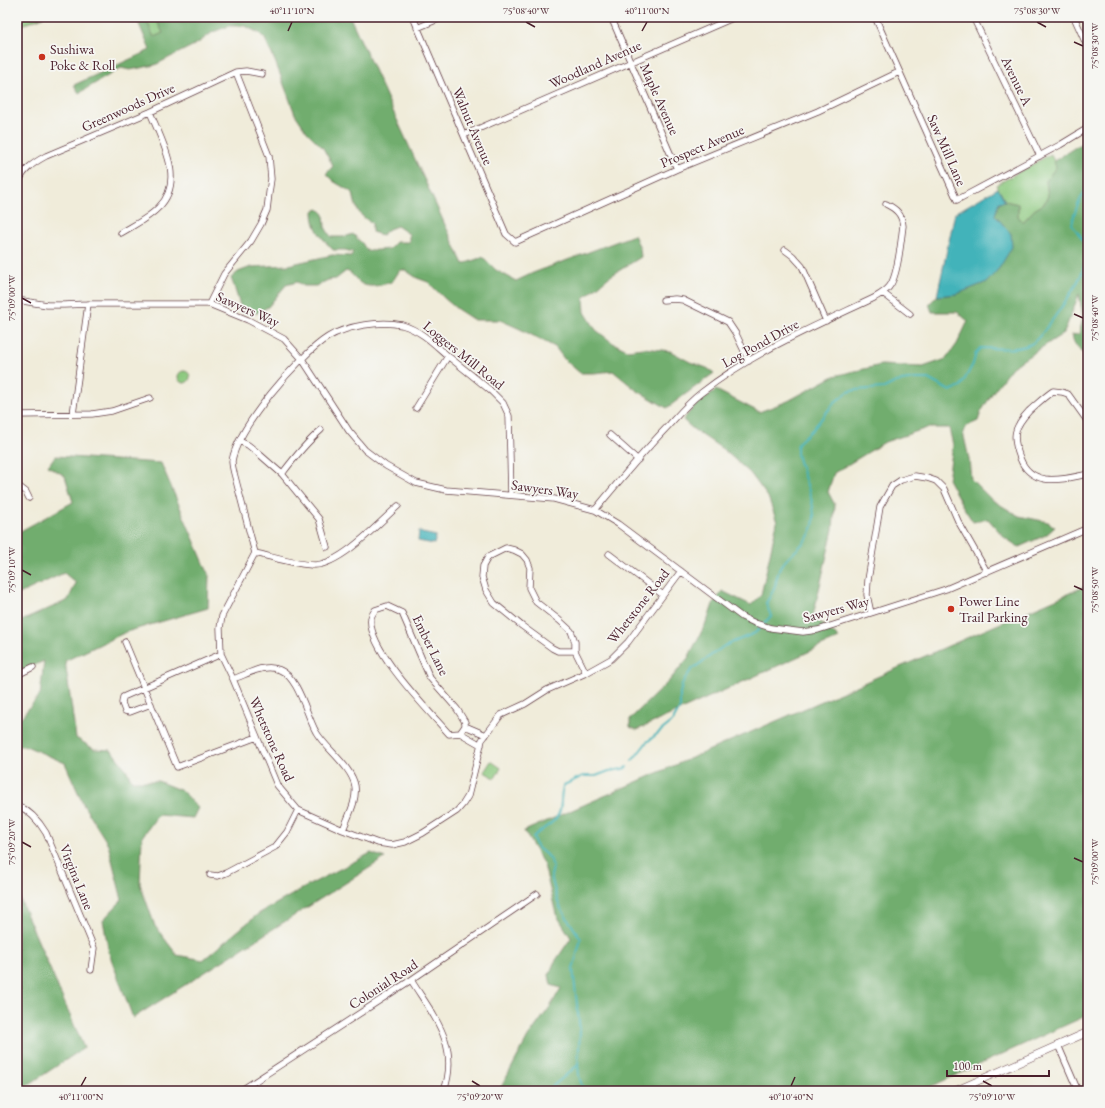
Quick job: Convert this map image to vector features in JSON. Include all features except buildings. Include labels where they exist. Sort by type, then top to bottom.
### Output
[{"type":"street","name":"Walnut Avenue","points":[[412,17],[506,234],[515,242]]},
{"type":"street","points":[[417,28],[443,17]]},
{"type":"street","name":"Maple Avenue","points":[[611,17],[677,169]]},
{"type":"street","name":"Woodland Avenue","points":[[464,135],[735,17]]},
{"type":"street","name":"Avenue A","points":[[973,17],[1040,156]]},
{"type":"street","points":[[1074,17],[1088,48]]},
{"type":"street","name":"Saw Mill Lane","points":[[877,18],[899,72],[957,200],[1040,156],[1088,128]]},
{"type":"street","name":"Greenwoods Drive","points":[[17,187],[23,173],[34,163],[46,156],[150,112],[236,72],[246,71],[262,74]]},
{"type":"street","points":[[209,304],[224,274],[250,241],[261,224],[267,210],[271,179],[269,156],[236,72]]},
{"type":"street","name":"Prospect Avenue","points":[[515,242],[677,169],[818,111],[899,72]]},
{"type":"street","points":[[121,233],[155,211],[165,200],[170,186],[172,175],[171,164],[150,112]]},
{"type":"street","points":[[886,204],[898,211],[903,219],[904,226],[893,280],[890,287],[883,293],[910,314]]},
{"type":"street","points":[[785,250],[802,266],[826,321]]},
{"type":"street","name":"Log Pond Drive","points":[[595,510],[685,408],[700,394],[749,360],[883,293]]},
{"type":"street","name":"Sawyers Way","points":[[17,300],[47,305],[209,304],[248,320],[284,339],[302,359],[349,431],[365,450],[386,466],[416,483],[446,490],[554,499],[595,510],[618,524],[742,617],[771,628],[803,632],[818,630],[946,589],[1088,528]]},
{"type":"street","points":[[663,300],[683,300],[719,316],[728,322],[749,360]]},
{"type":"street","points":[[73,414],[88,304]]},
{"type":"street","name":"Loggers Mill Road","points":[[302,359],[328,337],[352,327],[381,323],[401,325],[421,333],[492,392],[503,403],[509,416],[511,496]]},
{"type":"street","points":[[416,408],[448,356]]},
{"type":"street","points":[[302,359],[288,373],[253,419],[239,441],[232,462],[254,553],[302,564],[312,565],[328,562],[344,554],[398,506]]},
{"type":"street","points":[[1088,422],[1068,394],[1053,391],[1043,398],[1021,420],[1016,428],[1014,436],[1015,444],[1023,466],[1029,472],[1045,479],[1057,479],[1088,474]]},
{"type":"street","points":[[17,415],[92,414],[112,412],[150,398]]},
{"type":"street","points":[[282,474],[309,440],[321,430]]},
{"type":"street","points":[[610,435],[638,460]]},
{"type":"street","points":[[239,441],[248,445],[282,474],[319,519],[327,547]]},
{"type":"street","points":[[871,613],[867,595],[868,580],[880,507],[892,486],[901,480],[915,476],[927,478],[936,481],[944,489],[958,521],[987,572]]},
{"type":"street","points":[[17,485],[26,492],[29,498]]},
{"type":"street","points":[[575,651],[558,651],[552,648],[494,603],[486,590],[482,577],[483,566],[488,557],[506,548],[522,554],[527,560],[530,568],[529,588],[536,602],[571,631],[575,642],[575,651],[586,673]]},
{"type":"street","name":"Whetstone Road","points":[[254,553],[222,616],[220,628],[221,654],[233,679],[277,785],[298,810],[343,830],[378,843],[392,845],[405,842],[423,833],[457,811],[468,796],[482,740],[501,715],[525,704],[547,690],[586,673],[611,659],[628,642],[681,571]]},
{"type":"street","points":[[609,554],[663,595]]},
{"type":"street","name":"Ember Lane","points":[[465,726],[465,722],[457,709],[430,678],[402,613],[387,606],[375,610],[371,618],[372,632],[380,650],[393,668],[449,734],[460,733],[481,745]]},
{"type":"street","points":[[125,642],[177,767],[257,737]]},
{"type":"street","points":[[151,704],[130,712],[125,711],[122,704],[123,697],[221,654]]},
{"type":"street","points":[[17,675],[33,667]]},
{"type":"street","points":[[233,679],[268,667],[282,670],[291,678],[315,730],[346,769],[355,786],[355,797],[343,830]]},
{"type":"street","points":[[460,733],[465,726],[486,735]]},
{"type":"street","name":"Virgina Lane","points":[[17,805],[31,813],[46,833],[94,948],[91,970]]},
{"type":"street","points":[[210,875],[218,876],[226,873],[275,847],[287,832],[298,810]]},
{"type":"street","name":"Colonial Road","points":[[240,1091],[411,980],[537,894]]},
{"type":"street","points":[[411,980],[442,1029],[446,1038],[449,1064],[448,1079],[444,1091]]},
{"type":"street","points":[[955,1091],[1088,1032]]},
{"type":"street","points":[[1058,1045],[1078,1091]]},
{"type":"green space","points":[[17,17],[43,17],[17,27]]},
{"type":"green space","points":[[136,17],[145,17],[154,37],[163,33],[155,17],[350,17],[463,264],[483,257],[496,270],[516,281],[533,273],[634,235],[640,248],[641,257],[609,277],[584,298],[585,312],[596,330],[613,343],[627,350],[644,348],[670,351],[690,362],[707,368],[714,373],[667,408],[636,390],[613,371],[580,373],[565,360],[555,347],[520,329],[500,320],[474,320],[457,309],[428,282],[417,278],[405,270],[400,270],[392,282],[374,286],[362,284],[346,271],[336,279],[328,280],[316,286],[304,286],[297,282],[286,285],[268,307],[257,313],[243,313],[231,278],[238,272],[251,267],[288,265],[332,255],[351,256],[353,252],[333,250],[325,241],[318,232],[314,223],[313,211],[319,209],[324,214],[325,227],[331,237],[344,237],[353,234],[362,243],[367,251],[389,249],[396,242],[409,242],[409,234],[397,226],[389,229],[382,235],[372,232],[372,223],[358,211],[353,193],[333,181],[326,174],[333,166],[323,148],[307,132],[295,114],[265,39],[259,33],[245,26],[229,26],[213,32],[198,43],[155,65],[130,70],[121,68],[79,93],[74,85],[150,50]]},
{"type":"green space","points":[[145,17],[155,17],[163,33],[154,37]]},
{"type":"green space","points":[[1088,139],[1088,271],[1086,283],[1088,291],[1088,359],[1074,343],[1072,335],[1079,334],[1083,318],[1079,294],[1064,333],[1012,367],[993,392],[981,412],[978,421],[967,426],[963,432],[969,459],[971,479],[992,500],[1019,516],[1048,522],[1055,527],[1046,535],[1019,547],[1005,538],[988,519],[973,522],[948,479],[953,445],[949,428],[927,428],[885,442],[834,473],[828,492],[835,505],[833,529],[813,616],[839,638],[637,730],[630,727],[630,719],[669,681],[688,658],[708,619],[713,604],[722,591],[751,605],[761,595],[777,522],[768,497],[750,473],[724,450],[693,429],[683,420],[696,404],[716,390],[759,412],[788,401],[834,376],[881,365],[923,367],[946,359],[957,344],[968,321],[957,312],[932,312],[929,304],[937,296],[957,294],[987,282],[1000,267],[1011,234],[995,215],[999,202],[1005,201],[1018,204],[1018,216],[1023,222],[1034,210],[1044,204],[1048,196],[1046,181],[1056,167],[1054,161]]},
{"type":"green space","points":[[1051,154],[1056,167],[1046,181],[1048,196],[1044,204],[1034,210],[1023,222],[1018,216],[1018,204],[1005,201],[996,185]]},
{"type":"green space","points":[[182,371],[186,371],[190,377],[186,383],[182,383],[178,379],[178,375]]},
{"type":"green space","points":[[55,456],[161,463],[209,575],[208,608],[126,632],[65,661],[76,738],[94,749],[111,750],[126,769],[132,781],[158,781],[182,791],[198,808],[193,818],[158,815],[142,837],[140,884],[155,926],[177,955],[203,960],[258,914],[309,885],[371,853],[385,858],[133,1018],[109,953],[103,920],[122,900],[108,844],[84,806],[65,763],[26,746],[17,746],[17,722],[40,695],[44,661],[17,673],[17,623],[68,600],[76,583],[64,573],[17,595],[17,533],[73,502],[65,476],[48,466]]},
{"type":"green space","points":[[1088,585],[1088,1015],[921,1091],[499,1091],[528,1037],[550,1007],[561,988],[551,985],[549,975],[554,963],[571,938],[556,914],[544,865],[524,831]]},
{"type":"green space","points":[[491,761],[501,768],[495,778],[484,772]]},
{"type":"green space","points":[[17,892],[84,1048],[19,1091],[17,1091]]},
{"type":"water","points":[[998,188],[1005,201],[999,202],[995,215],[1011,234],[1012,247],[1000,267],[987,282],[957,294],[937,296],[955,213]]},
{"type":"water","points":[[419,531],[436,536],[434,544],[418,541]]},
{"type":"waterway","points":[[632,761],[647,742],[672,722],[680,708],[682,684],[691,670],[724,646],[755,633],[771,616],[766,603],[774,588],[781,566],[806,540],[813,527],[814,519],[812,503],[797,454],[799,442],[813,429],[835,402],[848,392],[855,390],[884,388],[896,382],[914,379],[928,379],[950,391],[961,386],[973,364],[976,353],[980,348],[1019,348],[1031,344],[1036,340],[1066,301],[1081,275],[1086,260],[1086,248],[1085,244],[1072,225],[1078,205],[1088,187]]},
{"type":"waterway","points":[[585,1091],[579,1076],[578,1065],[580,1031],[573,969],[581,939],[558,902],[551,876],[553,867],[550,858],[538,848],[533,837],[553,822],[558,815],[561,807],[564,785],[583,776],[596,776],[627,767]]},
{"type":"waterway","points":[[547,1091],[578,1065]]},
{"type":"place","name":"Sushiwa Poke & Roll","points":[[42,57]]},
{"type":"place","name":"Power Line Trail Parking","points":[[951,609]]}]
